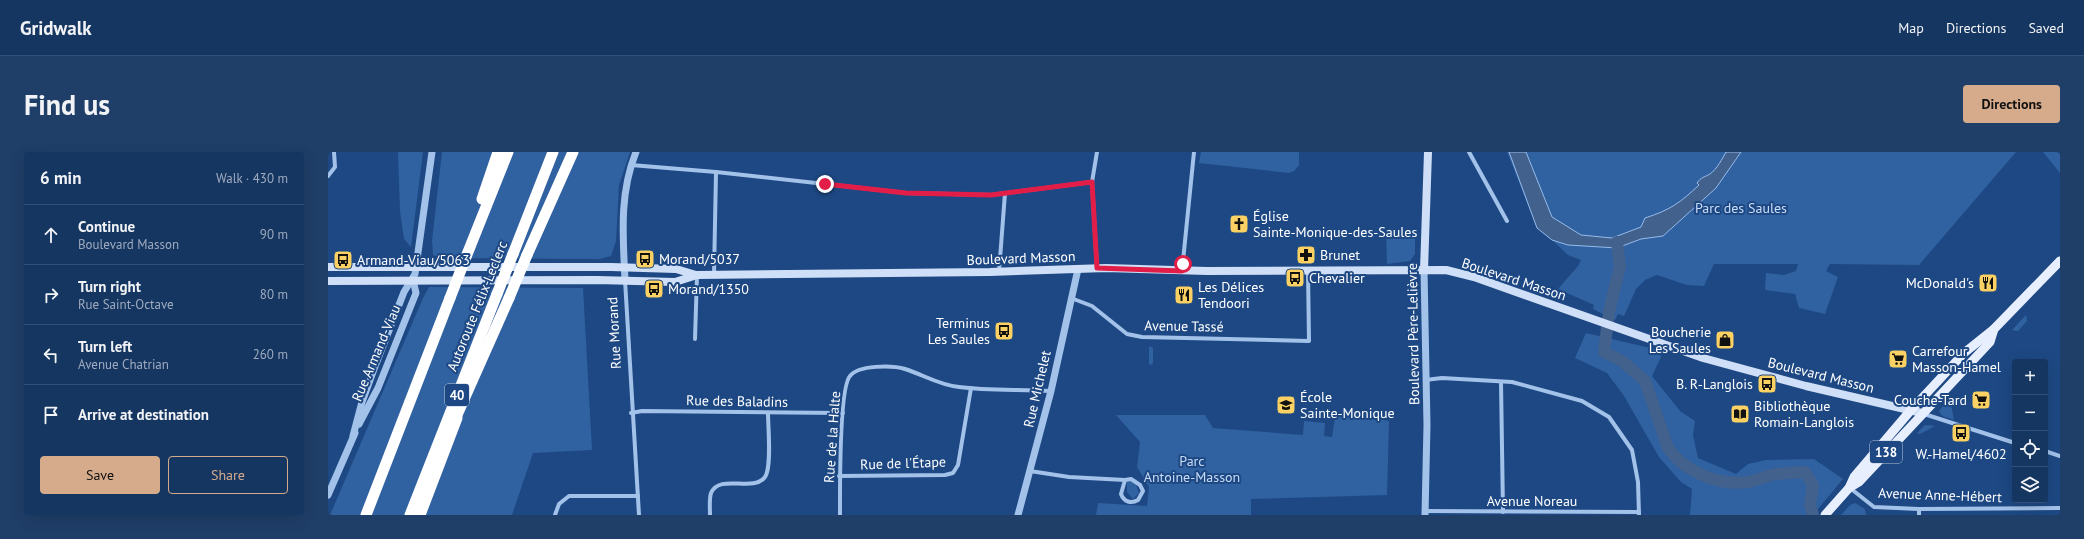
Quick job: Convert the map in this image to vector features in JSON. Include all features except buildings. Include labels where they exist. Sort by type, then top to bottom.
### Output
[{"type":"highway","points":[[464,262],[467,245],[498,152]]},
{"type":"highway","name":"Autoroute Félix-Leclerc","points":[[366,515],[508,152]]},
{"type":"highway","name":"Autoroute Félix-Leclerc","points":[[410,515],[553,152]]},
{"type":"highway","points":[[420,515],[462,406],[573,152]]},
{"type":"highway","points":[[417,496],[462,406]]},
{"type":"main road","name":"Boulevard Père-Lelièvre","points":[[1424,270],[1428,152]]},
{"type":"main road","name":"138","points":[[1825,515],[1849,488],[1854,477],[1911,410],[1964,353],[1994,329],[2060,260]]},
{"type":"main road","name":"Boulevard Masson","points":[[328,267],[625,267],[676,269],[697,275],[999,272],[1078,268],[1182,271],[1446,270],[1474,277],[1713,361],[1806,386],[1922,413]]},
{"type":"main road","name":"Boulevard Masson","points":[[328,281],[625,280],[674,282],[697,275]]},
{"type":"main road","name":"138","points":[[1849,488],[1859,482],[1990,342],[1994,329]]},
{"type":"street","points":[[328,176],[335,167],[334,152]]},
{"type":"street","name":"Rue Armand-Viau","points":[[353,436],[362,402],[374,369],[404,292],[413,280],[432,152]]},
{"type":"street","name":"Rue Morand","points":[[636,152],[625,190],[623,217],[631,413],[639,515]]},
{"type":"street","points":[[1097,152],[1092,182],[1097,268]]},
{"type":"street","points":[[1182,271],[1194,152]]},
{"type":"street","points":[[1469,152],[1507,221]]},
{"type":"street","points":[[631,165],[716,172],[906,193],[991,195],[1092,182]]},
{"type":"street","points":[[714,275],[716,172]]},
{"type":"street","points":[[999,272],[1005,193]]},
{"type":"street","name":"Rue Michelet","points":[[1018,515],[1051,391],[1078,268]]},
{"type":"street","name":"Boulevard Père-Lelièvre","points":[[1424,270],[1427,425],[1425,513]]},
{"type":"street","name":"Avenue Tassé","points":[[1071,298],[1092,306],[1127,334],[1142,337],[1309,341],[1308,271]]},
{"type":"street","points":[[695,339],[697,275]]},
{"type":"street","name":"Rue Armand-Viau","points":[[328,495],[353,436],[378,388],[416,293],[413,280]]},
{"type":"street","name":"Rue de la Halte","points":[[840,515],[839,476],[843,413],[848,377],[855,370],[865,367],[903,368],[943,385],[971,388],[1051,391]]},
{"type":"street","points":[[1425,380],[1442,378],[1512,382],[1582,401],[1609,416],[1632,450],[1638,482],[1639,513]]},
{"type":"street","points":[[1501,382],[1502,512]]},
{"type":"street","name":"Rue de l'Étape","points":[[839,476],[945,475],[953,473],[958,465],[971,388]]},
{"type":"street","name":"Rue des Baladins","points":[[631,413],[642,411],[843,413]]},
{"type":"street","points":[[710,515],[710,494],[714,488],[721,485],[760,482],[764,478],[768,468],[768,412]]},
{"type":"street","name":"Boulevard Masson","points":[[1922,413],[2012,442]]},
{"type":"street","points":[[2048,452],[2060,456]]},
{"type":"street","points":[[1030,471],[1069,477],[1135,480],[1140,485],[1142,495],[1138,500],[1128,502],[1123,497],[1121,490],[1125,480]]},
{"type":"street","name":"Avenue Anne-Hébert","points":[[1849,488],[1874,507],[1919,509],[2060,508]]},
{"type":"street","points":[[554,515],[559,504],[569,496],[638,496]]},
{"type":"street","points":[[1919,509],[1919,515]]},
{"type":"street","name":"Avenue Noreau","points":[[1425,513],[1639,513]]},
{"type":"green space","points":[[398,152],[423,152],[411,247],[404,239],[400,211]]},
{"type":"green space","points":[[442,152],[630,152],[619,185],[616,241],[611,256],[600,259],[440,258],[433,255],[432,241]]},
{"type":"green space","points":[[1201,152],[1299,152],[1299,165],[1294,171],[1289,173],[1199,163]]},
{"type":"green space","name":"Parc des Saules","points":[[1507,152],[2016,152],[1919,265],[1830,264],[1826,271],[1838,277],[1825,314],[1799,308],[1795,294],[1765,290],[1766,273],[1784,275],[1796,271],[1798,264],[1714,264],[1704,286],[1687,285],[1657,275],[1645,280],[1636,289],[1624,316],[1618,314],[1615,320],[1593,309],[1594,305],[1558,289],[1578,266],[1581,260],[1568,255],[1552,240],[1559,242],[1536,225]]},
{"type":"green space","points":[[2043,152],[2060,152],[2060,173]]},
{"type":"green space","points":[[1386,231],[1415,232],[1415,254],[1410,261],[1387,264]]},
{"type":"green space","points":[[429,287],[583,288],[592,450],[533,453],[512,515],[330,515],[423,298]]},
{"type":"green space","points":[[2026,315],[2027,321],[2018,331],[2012,330]]},
{"type":"green space","points":[[1586,333],[1659,350],[1661,357],[1652,376],[1680,411],[1695,421],[1693,435],[1698,458],[1736,474],[1748,464],[1766,460],[1814,459],[1843,479],[1813,515],[1690,515],[1692,489],[1681,482],[1659,457],[1624,396],[1607,373],[1575,358]]},
{"type":"green space","points":[[1149,346],[1153,348],[1153,363],[1151,365],[1149,364]]},
{"type":"green space","points":[[1949,398],[1954,420],[1942,416],[1939,411]]},
{"type":"green space","name":"Parc Antoine-Masson","points":[[1336,411],[1389,421],[1387,495],[1251,499],[1251,515],[1096,515],[1098,503],[1147,506],[1149,487],[1137,467],[1140,442],[1116,415],[1205,415],[1213,428],[1303,435],[1304,421],[1325,423],[1324,436],[1332,437]]},
{"type":"green space","points":[[1925,425],[1935,426],[1920,434],[1917,433]]},
{"type":"green space","points":[[1131,481],[1136,485],[1139,493],[1133,499],[1127,492],[1127,482]]},
{"type":"green space","points":[[1855,503],[1865,509],[1866,515],[1841,515],[1850,505]]},
{"type":"shaded area","points":[[1509,152],[1526,152],[1552,217],[1581,235],[1612,238],[1641,227],[1645,218],[1668,209],[1686,197],[1699,185],[1697,183],[1700,179],[1710,174],[1715,169],[1726,152],[1741,152],[1716,188],[1663,236],[1641,239],[1617,248],[1568,245],[1552,240],[1537,228]]},
{"type":"waterway","points":[[1617,242],[1620,266],[1609,312],[1604,352],[1622,361],[1645,381],[1668,448],[1683,464],[1703,476],[1725,482],[1747,482],[1771,475],[1805,472],[1813,485],[1810,505],[1813,515]]},
{"type":"place","name":"Église Sainte-Monique-des-Saules","points":[[1239,224]]},
{"type":"place","name":"Brunet","points":[[1306,255]]},
{"type":"place","name":"Morand/5037","points":[[645,259]]},
{"type":"place","name":"Armand-Viau/5063","points":[[343,260]]},
{"type":"place","name":"Chevalier","points":[[1295,278]]},
{"type":"place","name":"McDonald's","points":[[1988,283]]},
{"type":"place","name":"Morand/1350","points":[[654,289]]},
{"type":"place","name":"Les Délices Tendoori","points":[[1184,295]]},
{"type":"place","name":"Terminus Les Saules","points":[[1004,331]]},
{"type":"place","name":"Boucherie Les Saules","points":[[1725,340]]},
{"type":"place","name":"Carrefour Masson-Hamel","points":[[1898,359]]},
{"type":"place","name":"B. R-Langlois","points":[[1767,384]]},
{"type":"place","name":"Couche-Tard","points":[[1981,400]]},
{"type":"place","name":"École Sainte-Monique","points":[[1286,405]]},
{"type":"place","name":"Bibliothèque Romain-Langlois","points":[[1740,414]]},
{"type":"place","name":"W.-Hamel/4602","points":[[1961,433]]},
{"type":"route","points":[[825,184],[906,193],[991,195],[1059,185],[1092,182],[1097,268],[1182,271],[1183,264]]}]
